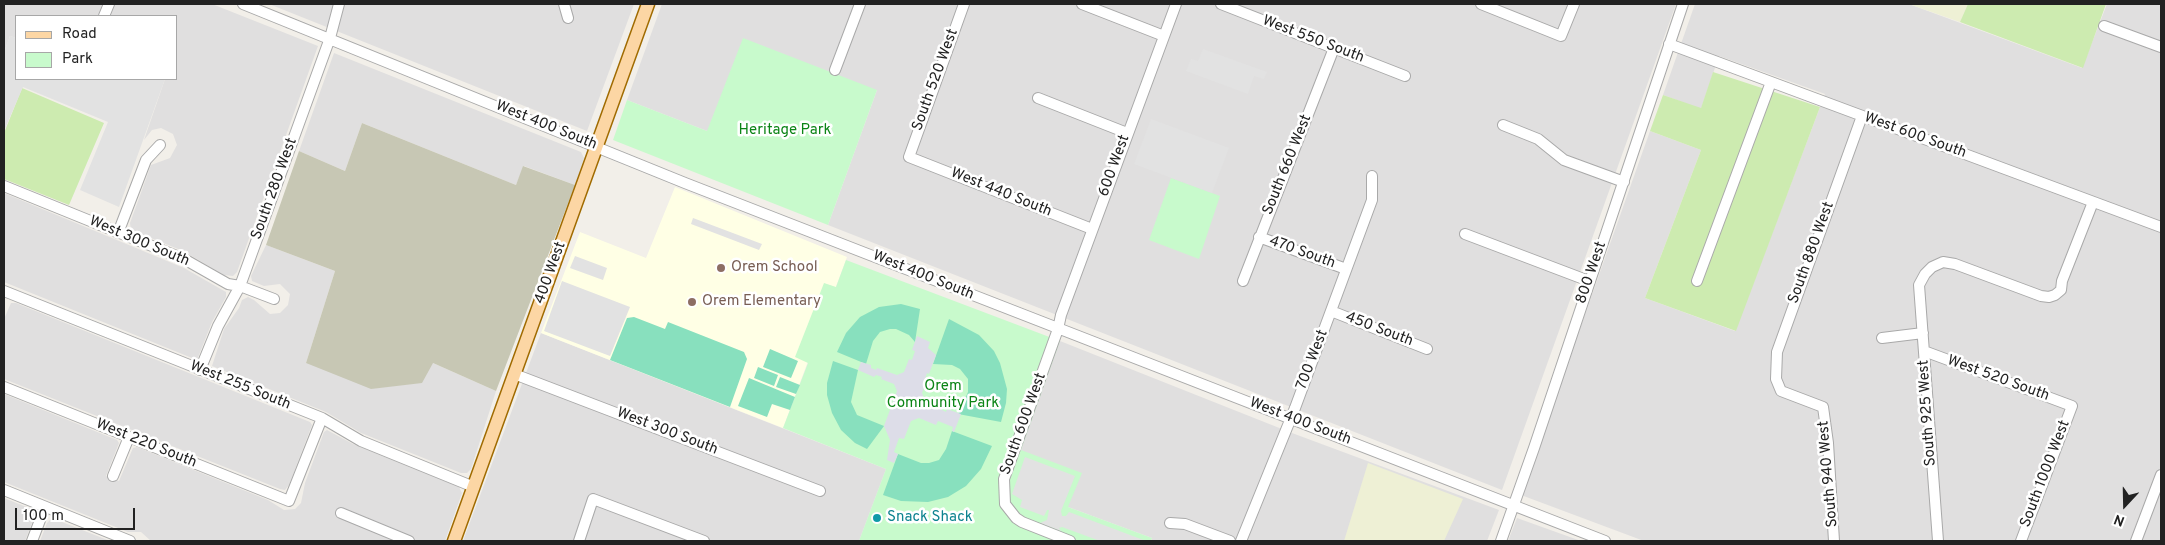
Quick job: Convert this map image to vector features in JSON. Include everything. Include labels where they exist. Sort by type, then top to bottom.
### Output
[{"type":"main road","name":"400 West","points":[[454,541],[598,147],[648,4]]},
{"type":"street","name":"West 400 South","points":[[243,4],[1058,330],[1291,418],[1605,541]]},
{"type":"street","name":"South 280 West","points":[[200,370],[218,326],[240,286],[330,38],[339,4]]},
{"type":"street","points":[[564,4],[568,18]]},
{"type":"street","points":[[835,70],[860,4]]},
{"type":"street","name":"South 520 West","points":[[909,157],[964,4]]},
{"type":"street","points":[[1082,4],[1164,36]]},
{"type":"street","name":"600 West","points":[[1058,330],[1061,314],[1176,4]]},
{"type":"street","name":"West 550 South","points":[[1221,4],[1405,76]]},
{"type":"street","points":[[1481,4],[1561,36],[1574,4]]},
{"type":"street","name":"800 West","points":[[1501,541],[1683,4]]},
{"type":"street","points":[[2104,26],[2161,47]]},
{"type":"street","name":"West 600 South","points":[[1670,44],[2161,227]]},
{"type":"street","name":"South 660 West","points":[[1243,281],[1334,48]]},
{"type":"street","points":[[1697,281],[1771,82]]},
{"type":"street","points":[[1038,98],[1127,133]]},
{"type":"street","name":"South 880 West","points":[[1823,407],[1781,391],[1776,379],[1777,352],[1862,116]]},
{"type":"street","points":[[1503,125],[1538,139],[1564,160],[1624,182]]},
{"type":"street","points":[[118,233],[146,160],[160,145]]},
{"type":"street","name":"West 440 South","points":[[909,157],[1092,229]]},
{"type":"street","name":"700 West","points":[[1241,541],[1291,418],[1372,200],[1372,176]]},
{"type":"street","name":"West 300 South","points":[[4,186],[184,259],[228,284],[240,286],[274,299]]},
{"type":"street","name":"South 925 West","points":[[1938,541],[1919,285],[1924,274],[1932,267],[1943,262],[1955,264],[2041,296],[2049,297],[2055,295],[2061,290],[2062,281],[2093,202]]},
{"type":"street","points":[[1465,234],[1589,281]]},
{"type":"street","name":"470 South","points":[[1259,237],[1346,269]]},
{"type":"street","name":"West 255 South","points":[[5,294],[322,418],[361,441],[474,487]]},
{"type":"street","name":"450 South","points":[[1331,311],[1427,348]]},
{"type":"street","name":"South 600 West","points":[[1058,330],[1004,479],[1003,492],[1008,510],[1016,518],[1070,541]]},
{"type":"street","points":[[1882,338],[1923,333]]},
{"type":"street","name":"West 520 South","points":[[1924,351],[2072,406]]},
{"type":"street","name":"West 300 South","points":[[514,374],[820,491]]},
{"type":"street","name":"West 220 South","points":[[4,387],[289,501],[322,418]]},
{"type":"street","name":"South 1000 West","points":[[2021,541],[2072,406]]},
{"type":"street","name":"South 940 West","points":[[1823,407],[1828,443],[1834,541]]},
{"type":"street","points":[[113,476],[129,437]]},
{"type":"street","points":[[2136,541],[2161,475]]},
{"type":"street","points":[[4,490],[130,541]]},
{"type":"street","points":[[579,541],[593,499],[704,541]]},
{"type":"street","points":[[32,541],[45,507]]},
{"type":"street","points":[[342,513],[409,541]]},
{"type":"street","points":[[1170,523],[1185,524],[1230,541]]},
{"type":"shaded area","points":[[4,4],[212,4],[318,46],[237,272],[233,276],[224,275],[183,251],[131,230],[130,223],[151,165],[170,158],[177,145],[173,134],[161,128],[152,130],[144,140],[165,80],[178,80],[178,15],[15,15],[15,38],[10,36],[4,52]]},
{"type":"shaded area","points":[[269,4],[634,4],[587,131]]},
{"type":"shaded area","points":[[662,4],[1676,4],[1502,490],[828,225],[877,90],[707,131],[627,100]]},
{"type":"shaded area","points":[[1695,4],[1909,4],[2082,68],[2107,4],[2161,4],[2161,541],[1644,541],[1521,495],[1650,131],[1701,150],[1645,298],[1735,331],[1825,94],[1719,56],[1701,109],[1663,95]]},
{"type":"shaded area","points":[[1909,4],[1968,4],[1960,22]]},
{"type":"shaded area","points":[[10,36],[15,38],[15,80],[165,80],[119,207],[80,190],[108,122],[23,87],[4,131],[4,52]]},
{"type":"shaded area","points":[[1203,49],[1267,72],[1264,79],[1254,76],[1248,94],[1186,71],[1191,59],[1198,61]]},
{"type":"shaded area","points":[[334,53],[581,152],[584,158],[575,185],[524,166],[516,185],[362,123],[345,171],[299,151]]},
{"type":"shaded area","points":[[1151,119],[1229,148],[1212,193],[1134,164]]},
{"type":"shaded area","points":[[362,123],[516,185],[523,166],[575,185],[496,391],[433,363],[422,383],[371,389],[306,363],[335,271],[266,245],[299,151],[345,171]]},
{"type":"shaded area","name":"Orem Elementary","points":[[675,187],[847,257],[783,428],[541,333],[580,232],[646,258]]},
{"type":"shaded area","points":[[4,193],[184,268],[226,292],[226,297],[212,322],[197,360],[4,282]]},
{"type":"shaded area","points":[[693,218],[762,244],[759,250],[691,224]]},
{"type":"shaded area","points":[[266,245],[335,271],[306,363],[433,363],[496,391],[471,469],[467,473],[461,473],[361,433],[326,412],[212,366],[224,329],[239,308],[242,300],[248,297],[254,300],[270,314],[280,313],[288,305],[290,294],[280,284],[264,286],[252,281],[251,276]]},
{"type":"shaded area","points":[[575,256],[607,268],[603,280],[570,268]]},
{"type":"shaded area","points":[[562,281],[630,307],[610,356],[544,331]]},
{"type":"shaded area","points":[[11,303],[16,303],[310,422],[312,425],[289,485],[285,490],[280,489],[4,379],[4,319]]},
{"type":"shaded area","points":[[541,333],[886,469],[859,541],[463,541]]},
{"type":"shaded area","points":[[917,336],[930,342],[928,348],[936,355],[929,374],[927,373],[925,379],[927,380],[922,393],[925,401],[946,412],[947,409],[961,414],[954,432],[952,431],[953,427],[938,421],[936,425],[919,418],[911,421],[904,439],[899,438],[894,452],[898,454],[894,463],[887,460],[890,440],[884,426],[897,391],[894,384],[881,379],[882,377],[876,375],[874,377],[858,370],[861,362],[871,365],[871,368],[876,370],[877,368],[897,375],[904,372],[909,359],[912,360],[915,351],[912,350]]},
{"type":"shaded area","points":[[1060,341],[1292,433],[1499,510],[1487,541],[1151,541],[1152,538],[1068,507],[1020,450]]},
{"type":"shaded area","points":[[4,394],[117,440],[119,443],[106,476],[119,481],[133,448],[137,447],[268,500],[284,510],[295,509],[301,503],[305,483],[324,432],[327,430],[353,444],[459,487],[462,493],[445,541],[151,541],[141,532],[128,532],[4,482]]},
{"type":"shaded area","points":[[1025,457],[1075,476],[1061,511],[1062,516],[1066,516],[1069,512],[1146,541],[1100,541],[1062,527],[1059,528],[1061,531],[1040,523],[1047,520],[1049,510],[1047,510],[1044,516],[1020,507],[1022,500],[1012,494]]},
{"type":"shaded area","points":[[1368,463],[1463,499],[1444,541],[1344,541]]},
{"type":"shaded area","points":[[4,498],[29,508],[34,512],[35,515],[25,541],[4,541]]},
{"type":"shaded area","points":[[1517,518],[1581,541],[1508,541]]},
{"type":"shaded area","points":[[51,519],[110,541],[40,541],[47,523]]},
{"type":"green space","points":[[1968,4],[2106,4],[2083,68],[1960,22]]},
{"type":"green space","name":"Heritage Park","points":[[743,38],[877,90],[828,225],[613,140],[627,100],[707,131]]},
{"type":"green space","points":[[1713,72],[1820,107],[1736,331],[1645,298],[1701,150],[1650,131],[1663,95],[1701,108]]},
{"type":"green space","points":[[22,88],[104,123],[69,205],[4,179],[4,133]]},
{"type":"green space","points":[[1171,178],[1220,196],[1199,259],[1149,240]]},
{"type":"green space","name":"Orem Community Park","points":[[846,260],[1060,341],[1021,450],[1082,473],[1068,507],[1152,538],[1151,541],[859,541],[886,469],[783,428],[808,363],[795,357],[824,283],[836,287]]},
{"type":"green space","points":[[901,304],[920,309],[915,342],[909,335],[896,329],[890,329],[880,332],[873,341],[866,364],[837,352],[846,333],[860,317],[879,307]]},
{"type":"green space","points":[[634,317],[665,329],[668,322],[744,352],[747,359],[730,407],[610,360],[627,318]]},
{"type":"green space","points":[[949,319],[979,335],[994,351],[1000,363],[1007,389],[1006,403],[1001,422],[958,414],[968,392],[968,379],[960,369],[952,365],[933,364]]},
{"type":"green space","points":[[770,349],[798,361],[791,378],[763,367]]},
{"type":"green space","points":[[833,361],[858,370],[851,402],[857,415],[884,426],[867,449],[855,443],[841,430],[832,413],[827,395],[827,383]]},
{"type":"green space","points":[[758,367],[778,375],[774,386],[754,378]]},
{"type":"green space","points":[[780,377],[800,385],[796,394],[776,387]]},
{"type":"green space","points":[[749,378],[795,397],[790,410],[772,404],[767,417],[738,406]]},
{"type":"green space","points":[[952,431],[992,446],[981,469],[966,486],[948,497],[928,502],[901,501],[883,495],[898,454],[921,463],[939,460],[946,449]]},
{"type":"place","name":"Orem School","points":[[721,268]]},
{"type":"place","name":"Orem Elementary","points":[[692,302]]},
{"type":"place","name":"Snack Shack","points":[[877,518]]}]
